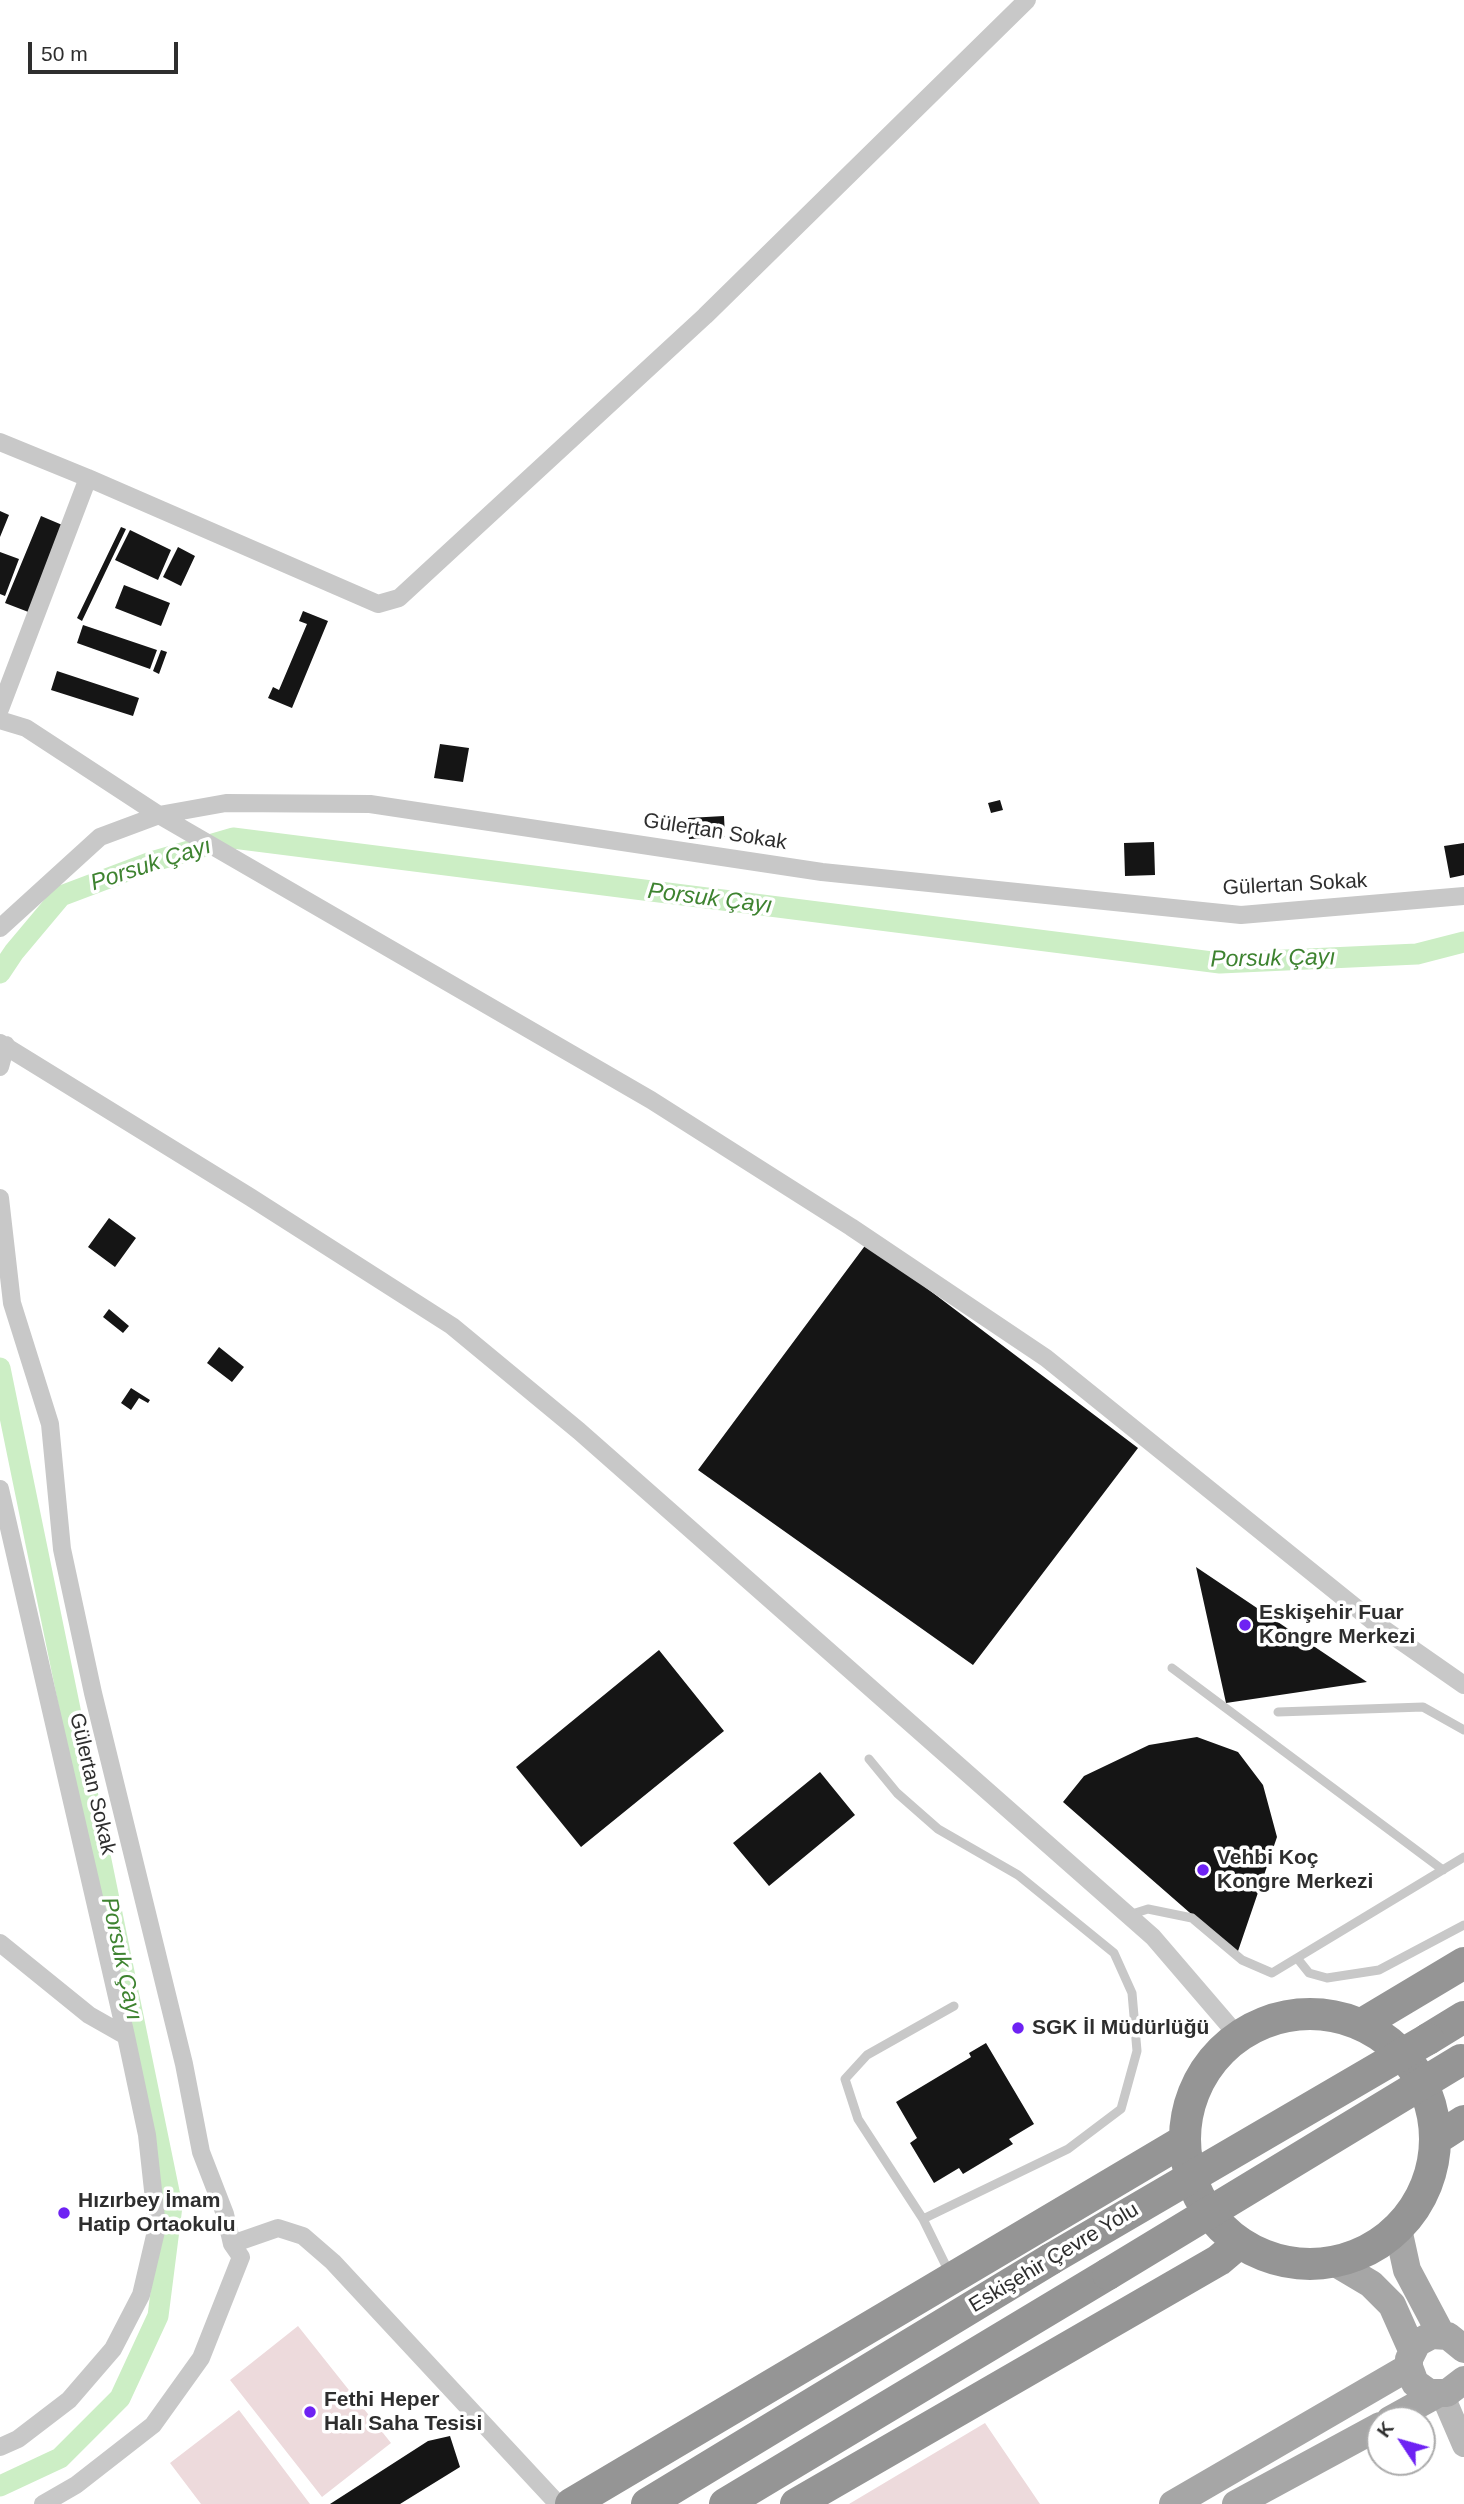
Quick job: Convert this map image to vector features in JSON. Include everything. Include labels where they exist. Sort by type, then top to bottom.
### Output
[{"type":"highway","points":[[1362,2024],[1464,1963]]},
{"type":"highway","points":[[1321,2013],[1362,2024],[1392,2043],[1416,2070],[1431,2103],[1436,2139],[1431,2172],[1418,2203],[1398,2229],[1368,2250],[1334,2262],[1301,2264],[1269,2258],[1239,2243],[1210,2215],[1191,2179],[1185,2140],[1191,2100],[1210,2064],[1238,2036],[1277,2017],[1321,2013]]},
{"type":"highway","name":"Eskişehir Çevre Yolu","points":[[647,2504],[1051,2259],[1464,2017]]},
{"type":"highway","name":"Eskişehir Çevre Yolu","points":[[725,2504],[1462,2059]]},
{"type":"highway","points":[[1436,2139],[1464,2121]]},
{"type":"highway","points":[[571,2504],[1185,2140]]},
{"type":"highway","points":[[796,2504],[1219,2259],[1239,2243]]},
{"type":"main road","points":[[1398,2229],[1407,2270],[1456,2339]]},
{"type":"main road","points":[[1334,2262],[1371,2284],[1392,2305],[1411,2359],[1411,2376],[1421,2389],[1448,2390]]},
{"type":"main road","points":[[1173,2504],[1411,2359],[1424,2338],[1456,2339]]},
{"type":"main road","points":[[1417,2406],[1448,2390]]},
{"type":"main road","points":[[1236,2504],[1366,2434]]},
{"type":"street","points":[[0,442],[378,604],[400,598],[705,316],[1027,0]]},
{"type":"street","points":[[0,709],[88,478]]},
{"type":"street","points":[[0,720],[26,728],[159,815],[651,1100],[851,1227],[1046,1358],[1375,1623],[1464,1685]]},
{"type":"street","name":"Gülertan Sokak","points":[[0,928],[100,836],[159,815],[226,803],[370,804],[822,872],[1241,915],[1464,897]]},
{"type":"street","points":[[0,1067],[3,1044],[452,1326],[579,1431],[1153,1937],[1238,2036]]},
{"type":"street","points":[[0,1198],[12,1303],[50,1424],[62,1549],[93,1693],[184,2064],[201,2152],[225,2214],[232,2244],[241,2257],[201,2358],[153,2425],[76,2485],[43,2504]]},
{"type":"street","name":"Gülertan Sokak","points":[[0,1489],[126,2036],[147,2135],[157,2227],[141,2295],[113,2349],[69,2400],[18,2439],[0,2447]]},
{"type":"street","points":[[0,1943],[89,2015],[126,2036]]},
{"type":"street","points":[[232,2244],[278,2228],[303,2236],[333,2262],[558,2504]]},
{"type":"street","points":[[1448,2390],[1464,2445]]},
{"type":"lane","points":[[1172,1668],[1443,1870]]},
{"type":"lane","points":[[1278,1712],[1423,1707],[1464,1730]]},
{"type":"lane","points":[[869,1759],[897,1793],[938,1829],[1018,1875],[1114,1953],[1132,1993],[1137,2051],[1121,2109],[1068,2149],[923,2219]]},
{"type":"lane","points":[[1128,1915],[1148,1909],[1192,1918],[1242,1960],[1272,1973],[1464,1857]]},
{"type":"lane","points":[[1297,1958],[1309,1973],[1327,1978],[1379,1970],[1464,1925]]},
{"type":"lane","points":[[952,2278],[923,2219],[858,2119],[845,2079],[867,2055],[954,2006]]},
{"type":"shaded area","name":"Fethi Heper Halı Saha Tesisi","points":[[298,2326],[391,2443],[322,2497],[230,2380]]},
{"type":"shaded area","points":[[239,2410],[310,2504],[201,2504],[170,2463]]},
{"type":"shaded area","points":[[985,2423],[1040,2504],[849,2504]]},
{"type":"building","points":[[0,511],[9,515],[0,537]]},
{"type":"building","points":[[41,516],[67,527],[31,613],[5,603]]},
{"type":"building","points":[[121,527],[126,529],[82,621],[77,618]]},
{"type":"building","points":[[130,530],[171,550],[158,580],[115,560]]},
{"type":"building","points":[[178,547],[195,556],[181,586],[163,577]]},
{"type":"building","points":[[0,552],[19,559],[5,596],[0,594]]},
{"type":"building","points":[[124,585],[170,603],[161,626],[115,608]]},
{"type":"building","points":[[303,611],[328,621],[292,708],[268,698],[273,687],[279,690],[307,624],[299,621]]},
{"type":"building","points":[[83,625],[157,650],[150,669],[77,643]]},
{"type":"building","points":[[161,650],[167,652],[159,674],[153,671]]},
{"type":"building","points":[[57,671],[139,698],[133,716],[51,690]]},
{"type":"building","points":[[440,744],[469,748],[463,782],[434,778]]},
{"type":"building","points":[[1000,800],[1003,810],[991,813],[988,803]]},
{"type":"building","points":[[724,816],[725,837],[689,839],[688,818]]},
{"type":"building","points":[[1154,842],[1155,875],[1125,876],[1124,843]]},
{"type":"building","points":[[1464,843],[1464,875],[1450,878],[1444,846]]},
{"type":"building","points":[[109,1218],[136,1238],[115,1267],[88,1247]]},
{"type":"building","points":[[867,1243],[1138,1448],[973,1665],[698,1470]]},
{"type":"building","points":[[109,1309],[129,1326],[123,1333],[103,1317]]},
{"type":"building","points":[[219,1347],[244,1367],[232,1382],[207,1363]]},
{"type":"building","points":[[131,1388],[150,1400],[148,1403],[139,1398],[131,1410],[121,1403]]},
{"type":"building","name":"Eskişehir Fuar Kongre Merkezi","points":[[1196,1567],[1367,1682],[1226,1703]]},
{"type":"building","points":[[659,1650],[724,1731],[581,1847],[516,1767]]},
{"type":"building","name":"Vehbi Koç Kongre Merkezi","points":[[1197,1737],[1238,1752],[1263,1785],[1277,1837],[1237,1954],[1063,1802],[1084,1776],[1149,1745]]},
{"type":"building","points":[[820,1772],[855,1815],[769,1886],[733,1843]]},
{"type":"building","points":[[986,2043],[1034,2124],[1009,2139],[1013,2144],[963,2174],[959,2168],[934,2183],[910,2143],[917,2138],[896,2102],[971,2057],[969,2053]]},
{"type":"building","points":[[450,2436],[460,2467],[400,2504],[330,2504],[428,2441]]},
{"type":"waterway","name":"Porsuk Çayı","points":[[0,973],[61,896],[151,862],[233,838],[1220,963],[1417,954],[1464,942]]},
{"type":"waterway","name":"Porsuk Çayı","points":[[0,1368],[172,2206],[158,2316],[120,2398],[60,2458],[0,2486]]},
{"type":"place","name":"Eskişehir Fuar Kongre Merkezi","points":[[1245,1625]]},
{"type":"place","name":"Vehbi Koç Kongre Merkezi","points":[[1203,1870]]},
{"type":"place","name":"SGK İl Müdürlüğü","points":[[1018,2028]]},
{"type":"place","name":"Hızırbey İmam Hatip Ortaokulu","points":[[64,2213]]},
{"type":"place","name":"Fethi Heper Halı Saha Tesisi","points":[[310,2412]]}]
